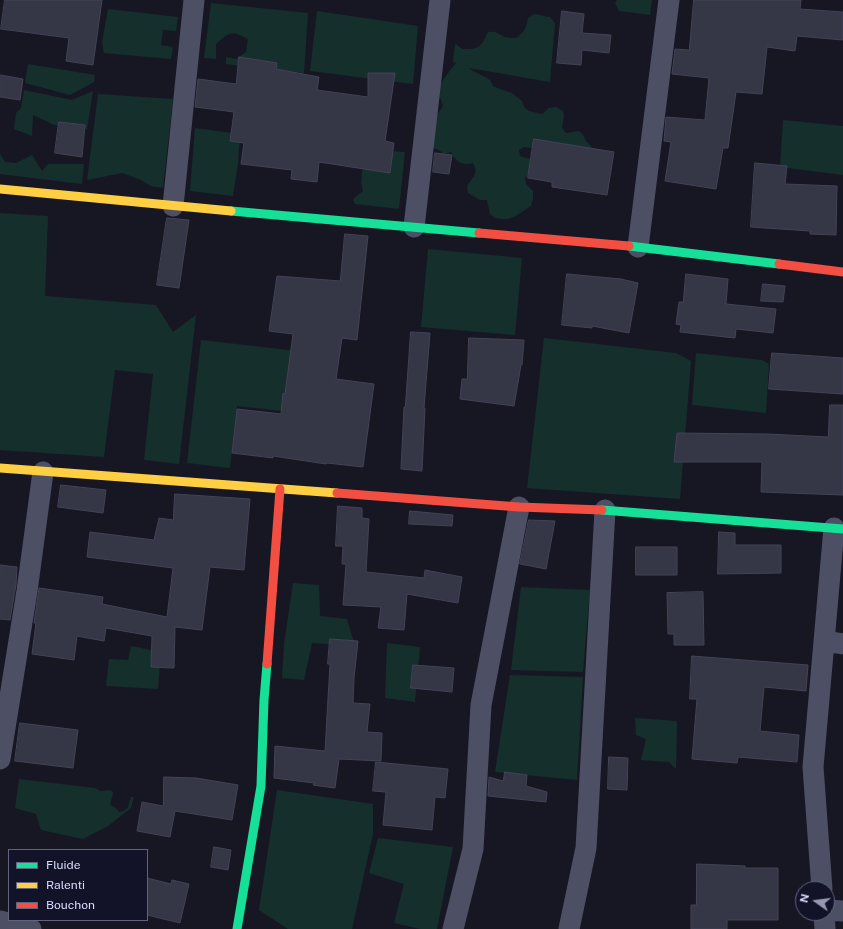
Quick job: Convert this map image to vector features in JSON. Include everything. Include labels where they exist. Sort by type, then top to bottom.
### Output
[{"type":"street","points":[[173,206],[194,0]]},
{"type":"street","points":[[414,227],[440,0]]},
{"type":"street","points":[[638,248],[669,0]]},
{"type":"street","points":[[0,189],[638,248],[843,272]]},
{"type":"street","points":[[0,468],[519,507],[605,510],[838,528],[834,643],[813,767],[821,881]]},
{"type":"street","points":[[0,759],[27,591],[43,472]]},
{"type":"street","points":[[237,929],[261,786],[264,700],[280,489]]},
{"type":"street","points":[[453,929],[473,849],[481,705],[519,507]]},
{"type":"street","points":[[569,929],[586,848],[605,510]]},
{"type":"street","points":[[0,921],[31,929]]},
{"type":"green space","points":[[617,0],[652,0],[650,15],[619,11],[615,3]]},
{"type":"green space","points":[[211,3],[308,13],[304,73],[226,64],[226,57],[236,59],[246,52],[248,39],[234,33],[224,37],[216,44],[216,59],[204,58]]},
{"type":"green space","points":[[108,9],[178,17],[176,31],[163,30],[161,45],[173,47],[171,59],[104,53],[102,42]]},
{"type":"green space","points":[[317,11],[418,26],[413,84],[310,71]]},
{"type":"green space","points":[[534,14],[550,17],[555,23],[550,82],[469,68],[490,80],[493,86],[512,93],[522,101],[524,107],[529,111],[542,114],[549,108],[556,107],[563,111],[564,116],[562,128],[566,133],[579,131],[591,146],[592,153],[524,147],[519,150],[520,156],[530,159],[533,167],[525,178],[526,184],[533,191],[531,206],[514,217],[508,219],[495,218],[490,214],[487,200],[480,200],[468,193],[467,186],[475,172],[475,166],[473,163],[466,164],[457,161],[451,152],[444,154],[433,148],[434,117],[443,106],[439,90],[445,78],[456,63],[453,62],[455,44],[463,49],[474,49],[482,44],[488,32],[495,32],[506,37],[516,38],[525,30],[528,18]]},
{"type":"green space","points":[[28,64],[95,75],[94,82],[70,95],[25,83]]},
{"type":"green space","points":[[24,90],[72,100],[93,91],[87,129],[54,125],[33,115],[32,136],[14,129],[16,113],[21,108]]},
{"type":"green space","points":[[98,94],[173,99],[163,188],[151,186],[141,180],[122,173],[87,180]]},
{"type":"green space","points":[[783,120],[843,126],[843,175],[780,167]]},
{"type":"green space","points":[[195,128],[240,134],[238,164],[233,196],[190,191]]},
{"type":"green space","points":[[365,149],[405,152],[399,209],[355,204],[353,199],[363,191],[361,182]]},
{"type":"green space","points":[[0,154],[5,162],[16,163],[32,155],[42,171],[48,164],[84,164],[82,184],[0,174]]},
{"type":"green space","points":[[0,213],[48,216],[45,296],[156,305],[173,332],[196,315],[179,464],[144,460],[153,374],[115,370],[104,457],[0,450]]},
{"type":"green space","points":[[428,249],[522,258],[515,335],[421,327]]},
{"type":"green space","points":[[544,338],[676,353],[691,361],[680,499],[527,488]]},
{"type":"green space","points":[[201,340],[298,351],[291,412],[237,406],[230,468],[187,463]]},
{"type":"green space","points":[[696,353],[762,360],[769,364],[766,413],[692,405]]},
{"type":"green space","points":[[293,583],[319,585],[320,616],[347,619],[355,646],[312,643],[304,680],[282,678],[284,644]]},
{"type":"green space","points":[[521,587],[590,590],[583,672],[511,670]]},
{"type":"green space","points":[[387,643],[420,647],[415,702],[385,698]]},
{"type":"green space","points":[[131,646],[161,652],[158,689],[106,686],[109,659],[128,660]]},
{"type":"green space","points":[[510,675],[583,677],[577,780],[495,772]]},
{"type":"green space","points":[[635,718],[677,721],[676,769],[669,762],[641,760],[646,739],[636,735]]},
{"type":"green space","points":[[19,779],[95,788],[101,791],[111,790],[113,793],[110,805],[115,807],[119,812],[126,809],[129,805],[131,797],[134,797],[131,808],[108,826],[83,839],[41,830],[36,814],[15,808]]},
{"type":"green space","points":[[277,790],[373,804],[373,834],[352,929],[288,929],[259,910]]},
{"type":"green space","points":[[378,838],[453,847],[437,929],[420,929],[394,923],[404,884],[369,873]]},
{"type":"building","points":[[5,0],[102,0],[93,65],[66,61],[69,38],[1,29]]},
{"type":"building","points":[[694,0],[801,0],[800,9],[843,12],[843,40],[797,36],[795,51],[767,47],[762,94],[736,92],[728,148],[723,148],[716,189],[665,181],[671,142],[664,141],[666,117],[705,120],[709,78],[672,74],[675,49],[689,50]]},
{"type":"building","points":[[562,11],[584,14],[582,33],[611,35],[609,53],[582,50],[581,65],[557,63]]},
{"type":"building","points":[[239,57],[277,63],[276,69],[319,77],[317,90],[368,97],[368,73],[395,73],[385,141],[394,143],[390,173],[319,162],[317,182],[291,179],[292,170],[241,164],[244,143],[230,141],[234,112],[195,107],[198,79],[236,84]]},
{"type":"building","points":[[0,75],[23,79],[20,100],[0,97]]},
{"type":"building","points":[[59,122],[85,125],[82,157],[55,153]]},
{"type":"building","points":[[534,139],[614,152],[607,195],[552,187],[552,182],[528,178]]},
{"type":"building","points":[[435,153],[452,155],[449,174],[433,172]]},
{"type":"building","points":[[755,163],[787,166],[785,184],[837,186],[836,235],[810,234],[810,231],[751,227]]},
{"type":"building","points":[[167,218],[189,220],[179,288],[157,285]]},
{"type":"building","points":[[345,234],[368,236],[357,340],[342,338],[336,379],[374,384],[363,467],[326,464],[273,456],[273,458],[232,453],[237,409],[281,414],[293,334],[269,331],[277,276],[340,281]]},
{"type":"building","points":[[567,274],[621,279],[638,283],[629,333],[592,326],[592,328],[562,325]]},
{"type":"building","points":[[686,274],[728,279],[726,304],[776,309],[773,333],[736,329],[735,338],[680,332],[681,325],[676,324],[679,302],[683,302]]},
{"type":"building","points":[[763,284],[785,286],[783,302],[761,301]]},
{"type":"building","points":[[411,332],[430,333],[424,408],[422,471],[401,469],[404,407]]},
{"type":"building","points":[[469,338],[524,340],[522,365],[514,406],[460,399],[462,379],[467,379]]},
{"type":"building","points":[[772,353],[843,358],[843,394],[769,389]]},
{"type":"building","points":[[830,405],[843,405],[843,495],[761,492],[762,462],[674,462],[677,433],[767,434],[828,437]]},
{"type":"building","points":[[61,485],[106,490],[103,513],[58,507]]},
{"type":"building","points":[[175,494],[250,499],[244,570],[210,567],[202,630],[175,627],[174,668],[151,667],[152,636],[106,628],[104,641],[77,636],[74,660],[32,654],[36,623],[34,623],[39,588],[103,597],[102,604],[167,617],[173,568],[87,557],[90,532],[154,540],[159,518],[173,520]]},
{"type":"building","points":[[338,506],[362,508],[362,518],[369,519],[366,572],[424,578],[425,570],[462,577],[458,603],[407,594],[404,630],[378,628],[381,607],[343,605],[346,564],[342,564],[343,546],[336,546]]},
{"type":"building","points":[[410,511],[453,515],[452,526],[409,524]]},
{"type":"building","points":[[529,520],[555,521],[546,569],[520,564]]},
{"type":"building","points":[[719,532],[735,533],[735,545],[781,545],[781,573],[718,574]]},
{"type":"building","points":[[636,547],[677,547],[677,575],[636,575]]},
{"type":"building","points":[[0,565],[17,567],[16,585],[10,620],[0,619]]},
{"type":"building","points":[[703,592],[704,645],[674,645],[674,634],[668,634],[667,593]]},
{"type":"building","points":[[330,639],[358,641],[353,703],[370,704],[367,732],[382,733],[381,761],[339,759],[335,788],[313,785],[314,783],[274,778],[275,746],[325,751]]},
{"type":"building","points":[[692,656],[808,665],[806,691],[764,687],[760,731],[799,735],[797,762],[738,757],[737,763],[692,759],[697,699],[690,699]]},
{"type":"building","points":[[413,665],[454,668],[452,692],[411,688]]},
{"type":"building","points":[[20,723],[78,730],[73,768],[15,761]]},
{"type":"building","points":[[609,757],[628,758],[627,790],[608,789]]},
{"type":"building","points":[[376,762],[448,769],[445,798],[435,797],[432,830],[383,825],[386,792],[373,791]]},
{"type":"building","points":[[505,772],[527,775],[526,786],[547,792],[546,802],[488,796],[489,777],[503,781]]},
{"type":"building","points":[[164,777],[196,778],[238,785],[232,820],[175,811],[170,837],[137,831],[142,802],[163,806]]},
{"type":"building","points":[[214,847],[231,850],[228,870],[211,867]]},
{"type":"building","points":[[697,864],[745,866],[745,868],[778,868],[778,920],[727,920],[727,929],[691,929],[691,905],[696,905]]},
{"type":"building","points":[[148,878],[171,884],[172,880],[189,884],[180,923],[148,915]]},
{"type":"traffic: fast","points":[[231,211],[479,233]]},
{"type":"traffic: fast","points":[[629,246],[779,264]]},
{"type":"traffic: fast","points":[[602,510],[843,529]]},
{"type":"traffic: fast","points":[[237,929],[261,786],[264,700],[267,664]]},
{"type":"traffic: slow","points":[[0,189],[231,211]]},
{"type":"traffic: slow","points":[[0,468],[337,493]]},
{"type":"traffic: jam","points":[[479,233],[629,246]]},
{"type":"traffic: jam","points":[[779,264],[843,272]]},
{"type":"traffic: jam","points":[[267,664],[280,489]]},
{"type":"traffic: jam","points":[[337,493],[519,507],[602,510]]}]
